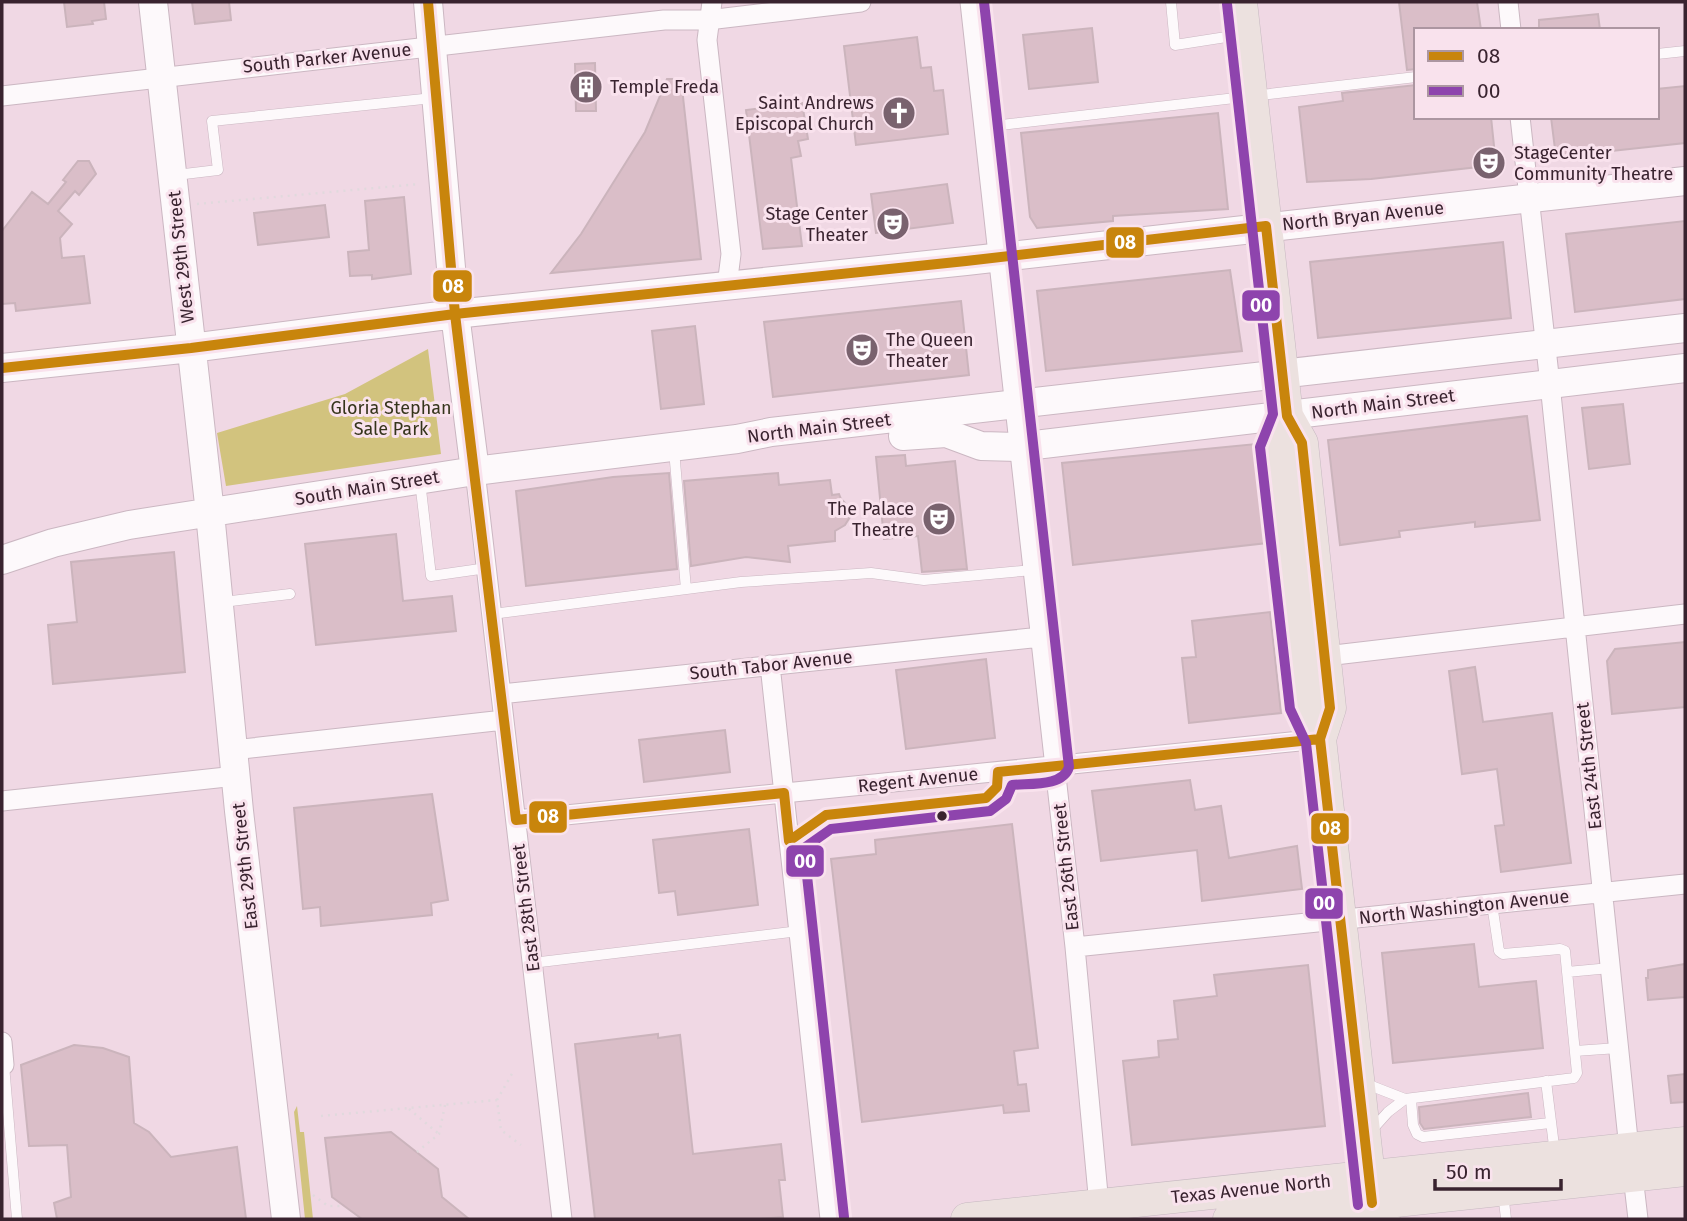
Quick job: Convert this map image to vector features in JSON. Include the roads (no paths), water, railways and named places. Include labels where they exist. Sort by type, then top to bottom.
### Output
[{"type":"main road","points":[[1241,2],[1287,416],[1302,443],[1326,656],[1330,708],[1320,739]]},
{"type":"main road","points":[[1287,416],[1274,445],[1304,707],[1320,739],[1372,1205]]},
{"type":"main road","name":"Texas Avenue North","points":[[976,1218],[1099,1205],[1505,1204],[1685,1143]]},
{"type":"main road","name":"Texas Avenue North","points":[[1229,1219],[1372,1205],[1555,1157],[1631,1162],[1685,1170]]},
{"type":"street","name":"West 29th Street","points":[[153,2],[210,513]]},
{"type":"street","points":[[428,2],[434,46],[455,314],[475,471]]},
{"type":"street","name":"South Parker Avenue","points":[[2,96],[664,20],[710,11],[861,2]]},
{"type":"street","name":"East 26th Street","points":[[970,2],[1075,947],[1099,1205]]},
{"type":"street","points":[[1508,2],[1511,28]]},
{"type":"street","points":[[710,11],[707,40],[731,254],[727,286]]},
{"type":"street","name":"East 24th Street","points":[[1520,119],[1637,1219]]},
{"type":"street","name":"North Bryan Avenue","points":[[2,368],[191,348],[455,314],[1685,181]]},
{"type":"street","name":"North Main Street","points":[[737,439],[771,432],[1685,328]]},
{"type":"street","name":"North Main Street","points":[[737,439],[769,444],[946,433],[981,446],[1018,447],[1685,368]]},
{"type":"street","name":"South Main Street","points":[[2,560],[53,543],[129,525],[475,471],[737,439]]},
{"type":"street","name":"East 28th Street","points":[[475,471],[562,1219]]},
{"type":"street","name":"East 29th Street","points":[[210,513],[234,763],[286,1219]]},
{"type":"street","points":[[1326,656],[1685,614]]},
{"type":"street","name":"South Tabor Avenue","points":[[501,694],[1041,637]]},
{"type":"street","points":[[770,665],[830,1219]]},
{"type":"street","points":[[2,802],[504,720]]},
{"type":"street","name":"Regent Avenue","points":[[516,820],[1320,739]]},
{"type":"street","name":"North Washington Avenue","points":[[1075,947],[1685,884]]},
{"type":"street","points":[[2,1042],[3,1065]]},
{"type":"lane","points":[[1171,2],[1175,45],[1244,34]]},
{"type":"lane","points":[[1659,54],[1685,51]]},
{"type":"lane","points":[[984,127],[1414,77]]},
{"type":"lane","points":[[172,175],[218,170],[212,121],[438,97]]},
{"type":"lane","points":[[674,447],[686,589]]},
{"type":"lane","points":[[420,480],[431,576],[487,568]]},
{"type":"lane","points":[[492,614],[741,582],[871,573],[924,579],[1033,570]]},
{"type":"lane","points":[[219,603],[290,594]]},
{"type":"lane","points":[[789,841],[826,816],[986,798],[994,794],[998,787],[998,772]]},
{"type":"lane","points":[[1358,1081],[1378,1091],[1408,1099],[1433,1100],[1509,1091],[1574,1078],[1577,1073],[1565,951],[1560,949],[1503,954],[1499,951],[1492,904]]},
{"type":"lane","points":[[532,963],[799,931]]},
{"type":"lane","points":[[1567,972],[1610,968]]},
{"type":"lane","points":[[1575,1051],[1618,1048]]},
{"type":"lane","points":[[3,1065],[18,1219]]},
{"type":"lane","points":[[1546,1082],[1555,1157]]},
{"type":"lane","points":[[1408,1099],[1413,1125],[1417,1134],[1423,1137],[1438,1132],[1490,1126],[1550,1123]]},
{"type":"lane","points":[[1364,1137],[1388,1112],[1408,1099]]},
{"type":"place","name":"Temple Freda","points":[[586,87]]},
{"type":"place","name":"Saint Andrews Episcopal Church","points":[[899,113]]},
{"type":"place","name":"StageCenter Community Theatre","points":[[1489,163]]},
{"type":"place","name":"Stage Center Theater","points":[[893,224]]},
{"type":"place","name":"The Queen Theater","points":[[862,350]]},
{"type":"place","name":"The Palace Theatre","points":[[939,519]]},
{"type":"park label","name":"Gloria Stephan Sale Park","points":[[391,418]]}]
